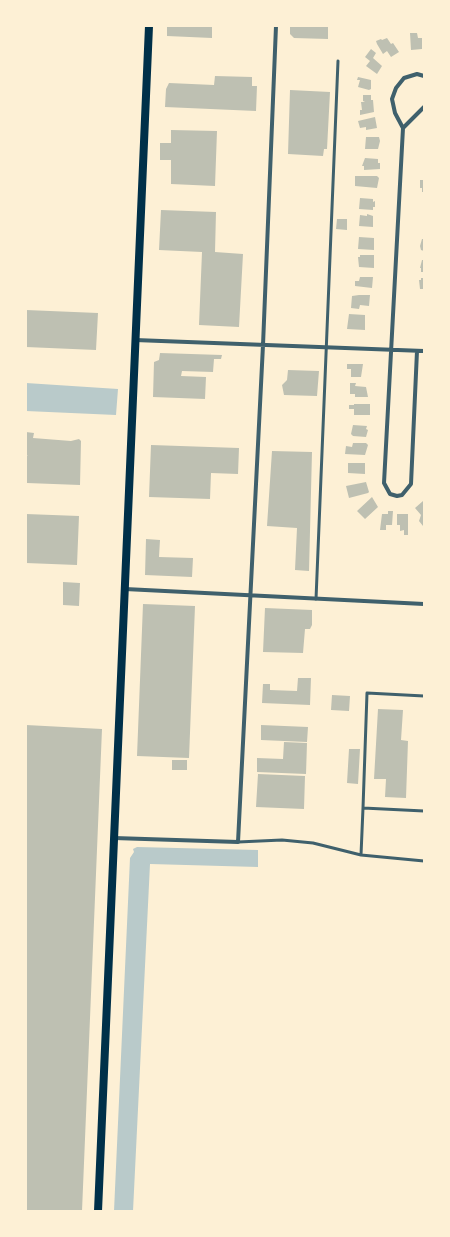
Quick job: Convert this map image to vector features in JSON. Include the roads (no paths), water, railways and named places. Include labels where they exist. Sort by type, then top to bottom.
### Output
[{"type":"main road","points":[[98,1211],[148,27]]},
{"type":"street","points":[[114,838],[238,842],[263,345],[276,26]]},
{"type":"street","points":[[417,351],[411,484],[402,495],[397,496],[390,494],[384,483],[403,128],[395,113],[392,99],[396,88],[404,78],[417,74],[424,76]]},
{"type":"street","points":[[403,128],[424,107]]},
{"type":"street","points":[[135,340],[424,352]]},
{"type":"street","points":[[124,589],[424,604]]},
{"type":"lane","points":[[316,599],[338,61]]},
{"type":"lane","points":[[360,855],[367,693],[424,696]]},
{"type":"lane","points":[[363,808],[424,811]]},
{"type":"lane","points":[[238,842],[282,840],[307,842],[360,855],[424,861]]}]
